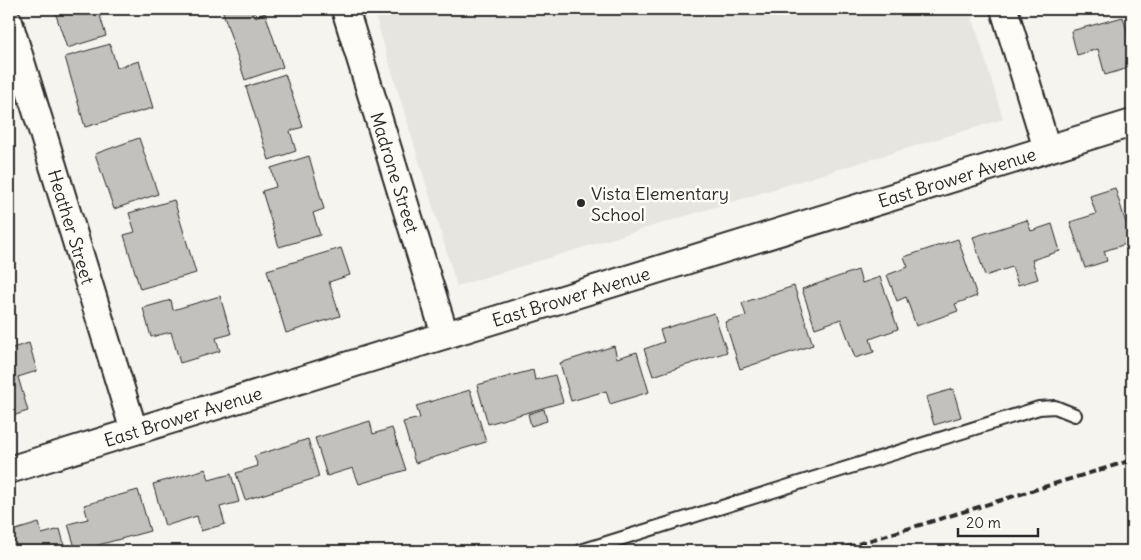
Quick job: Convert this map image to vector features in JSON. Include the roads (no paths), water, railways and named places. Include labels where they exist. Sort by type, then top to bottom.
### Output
[{"type":"street","name":"Madrone Street","points":[[346,9],[445,335]]},
{"type":"street","points":[[1004,9],[1047,149]]},
{"type":"street","name":"Heather Street","points":[[9,22],[134,431]]},
{"type":"street","name":"East Brower Avenue","points":[[9,470],[1132,123]]},
{"type":"lane","points":[[581,551],[1039,408],[1055,407],[1075,415]]},
{"type":"railway","points":[[835,551],[1132,460]]},
{"type":"place","name":"Vista Elementary School","points":[[581,203]]}]
